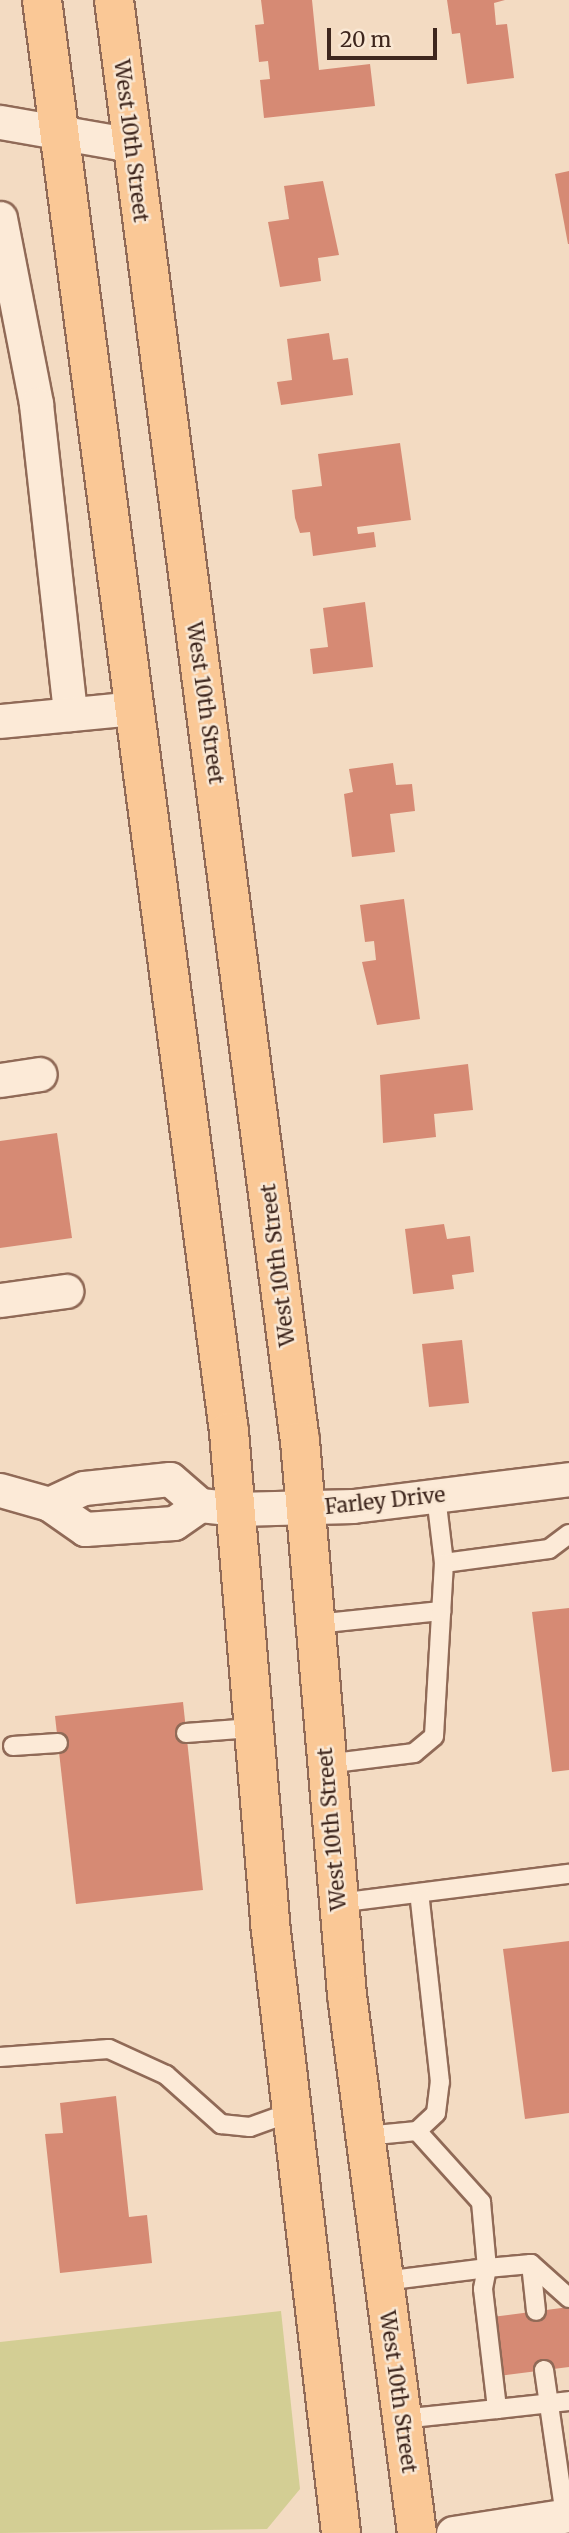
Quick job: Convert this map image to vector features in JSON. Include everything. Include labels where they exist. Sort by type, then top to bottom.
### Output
[{"type":"main road","points":[[42,0],[135,708],[218,1507],[252,1728],[292,2112],[341,2533]]},
{"type":"main road","name":"West 10th Street","points":[[114,0],[306,1508],[338,1903],[365,2136],[418,2533]]},
{"type":"street","points":[[0,122],[132,145]]},
{"type":"street","points":[[0,218],[36,404],[70,714]]},
{"type":"street","points":[[0,721],[135,708]]},
{"type":"street","points":[[0,1080],[40,1074]]},
{"type":"street","points":[[0,1300],[66,1291]]},
{"type":"street","points":[[49,1504],[85,1488],[170,1479],[218,1507]]},
{"type":"street","name":"Farley Drive","points":[[218,1507],[306,1508],[436,1496],[569,1479]]},
{"type":"street","points":[[0,1490],[49,1504],[85,1529],[174,1523],[218,1507]]},
{"type":"street","points":[[453,2533],[567,2515]]},
{"type":"lane","points":[[326,1764],[414,1752],[434,1735],[444,1563],[436,1496]]},
{"type":"lane","points":[[444,1563],[549,1549],[569,1534]]},
{"type":"lane","points":[[315,1624],[441,1611]]},
{"type":"lane","points":[[186,1733],[252,1728]]},
{"type":"lane","points":[[13,1746],[58,1742]]},
{"type":"lane","points":[[338,1903],[569,1874]]},
{"type":"lane","points":[[365,2136],[417,2131],[436,2113],[440,2082],[419,1893]]},
{"type":"lane","points":[[0,2057],[109,2049],[166,2075],[221,2124],[250,2127],[292,2112]]},
{"type":"lane","points":[[417,2131],[481,2202],[487,2268],[483,2289],[497,2409]]},
{"type":"lane","points":[[531,2264],[536,2311]]},
{"type":"lane","points":[[384,2281],[531,2264],[569,2298]]},
{"type":"lane","points":[[544,2370],[567,2515]]},
{"type":"lane","points":[[402,2419],[569,2401]]},
{"type":"shaded area","points":[[281,2311],[300,2489],[267,2529],[0,2533],[0,2342]]},
{"type":"building","points":[[261,0],[312,0],[319,70],[370,64],[375,106],[264,118],[260,80],[270,79],[268,61],[259,62],[255,25],[264,24]]},
{"type":"building","points":[[447,0],[505,0],[494,3],[496,25],[507,24],[514,78],[467,84],[460,33],[452,34]]},
{"type":"building","points":[[569,171],[569,244],[568,244],[555,174]]},
{"type":"building","points":[[323,181],[339,255],[318,258],[321,281],[280,287],[268,222],[289,219],[284,186]]},
{"type":"building","points":[[329,333],[333,360],[348,358],[353,395],[281,405],[277,382],[292,380],[287,339]]},
{"type":"building","points":[[400,443],[411,520],[357,527],[358,534],[374,532],[376,547],[313,556],[310,532],[300,533],[295,518],[292,490],[322,486],[318,454]]},
{"type":"building","points":[[365,602],[373,667],[313,674],[310,649],[328,647],[323,608]]},
{"type":"building","points":[[393,763],[396,785],[412,784],[415,811],[390,814],[395,852],[352,857],[344,794],[353,792],[349,769]]},
{"type":"building","points":[[404,899],[420,1019],[377,1025],[362,962],[376,960],[374,941],[365,942],[360,905]]},
{"type":"building","points":[[468,1064],[473,1110],[434,1114],[436,1137],[383,1143],[380,1075]]},
{"type":"building","points":[[57,1133],[72,1238],[0,1248],[0,1141]]},
{"type":"building","points":[[444,1224],[447,1239],[470,1236],[474,1272],[452,1275],[454,1289],[413,1294],[405,1229]]},
{"type":"building","points":[[462,1340],[469,1403],[429,1407],[422,1344]]},
{"type":"building","points":[[569,1608],[569,1770],[552,1772],[532,1612]]},
{"type":"building","points":[[183,1702],[203,1890],[76,1904],[55,1716]]},
{"type":"building","points":[[569,1941],[569,2113],[525,2119],[503,1949]]},
{"type":"building","points":[[116,2096],[129,2217],[147,2215],[152,2263],[60,2273],[45,2134],[63,2133],[60,2103]]},
{"type":"building","points":[[569,2307],[569,2367],[499,2376],[492,2317]]}]
